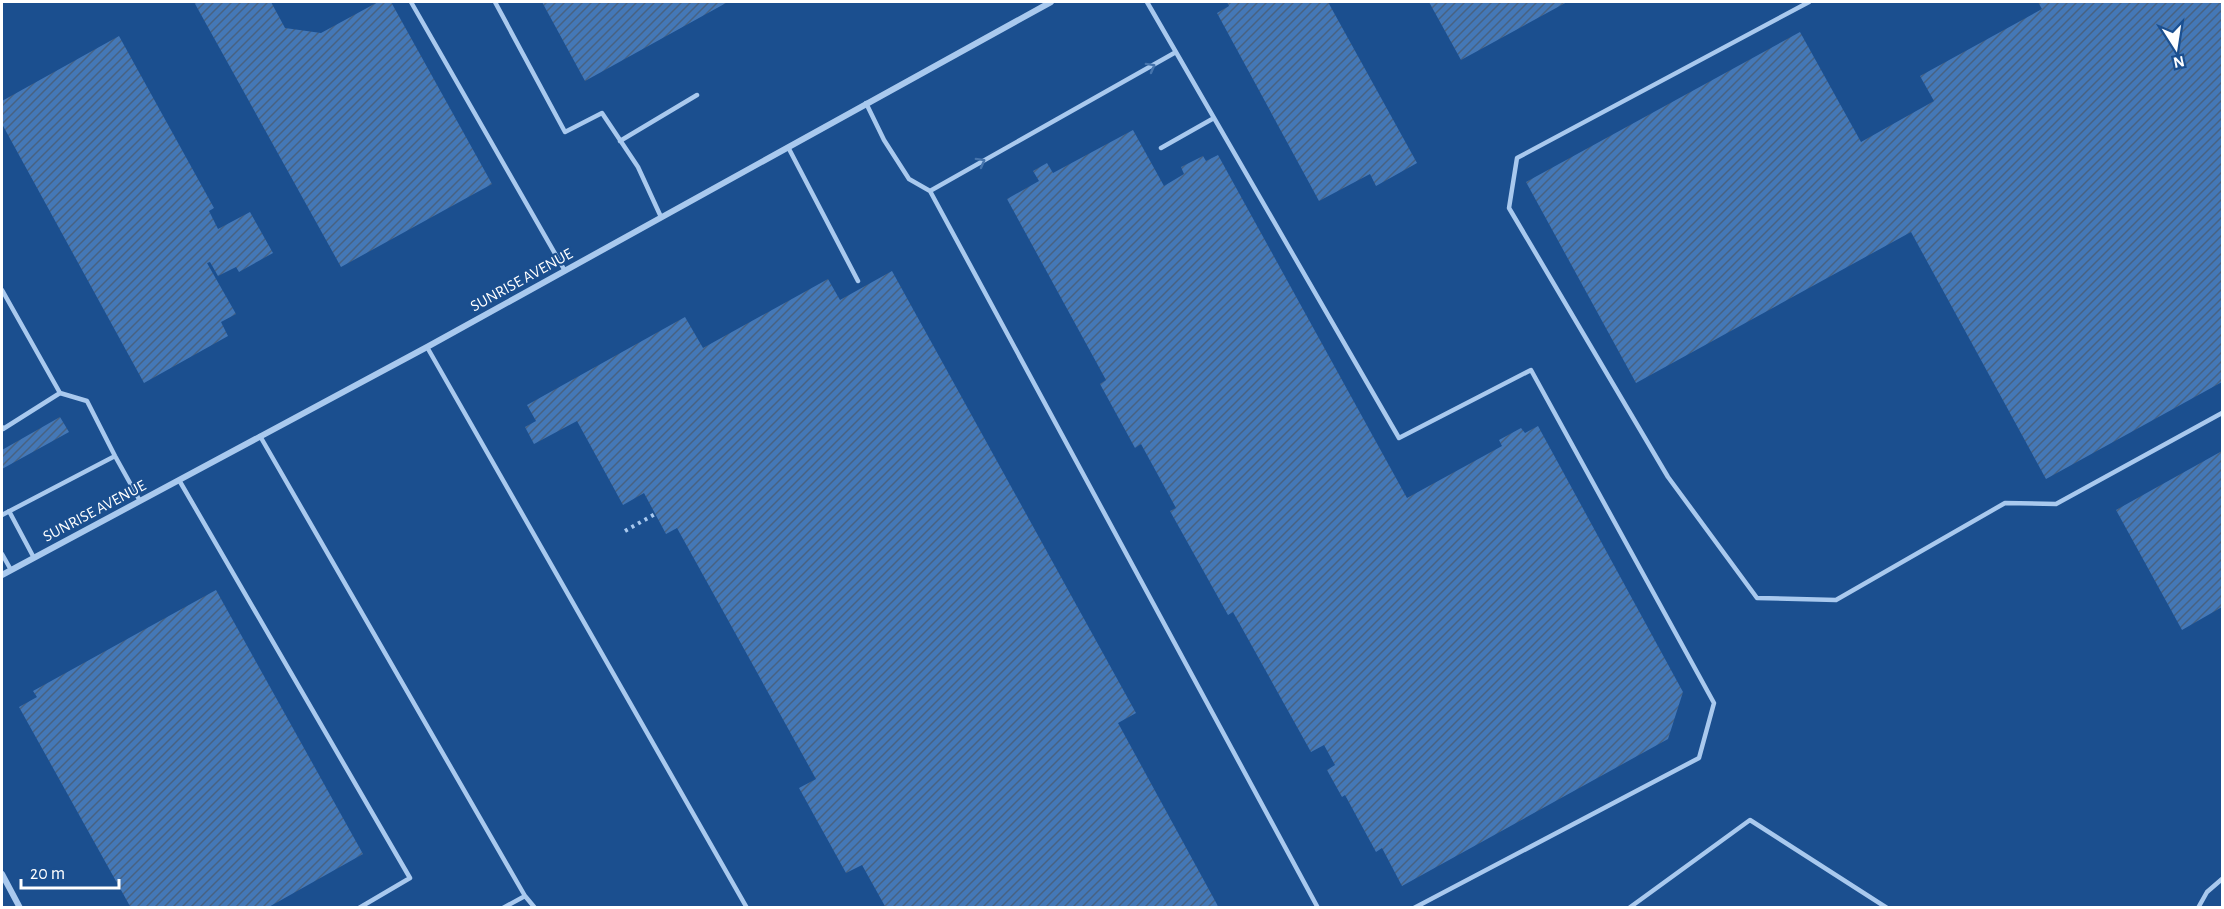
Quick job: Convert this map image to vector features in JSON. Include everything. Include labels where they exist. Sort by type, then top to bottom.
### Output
[{"type":"street","name":"SUNRISE AVENUE","points":[[2,575],[427,347],[1051,2]]},
{"type":"street","points":[[2,874],[20,908]]},
{"type":"lane","points":[[411,2],[565,270]]},
{"type":"lane","points":[[495,2],[565,132],[602,113],[638,167],[661,217]]},
{"type":"lane","points":[[1147,2],[1399,438],[1531,370],[1714,702],[1699,759],[1414,908]]},
{"type":"lane","points":[[1809,2],[1517,158],[1509,208],[1668,477],[1757,598],[1836,600],[2005,503],[2056,504],[2223,413]]},
{"type":"lane","points":[[930,191],[1176,52]]},
{"type":"lane","points":[[620,141],[696,95]]},
{"type":"lane","points":[[866,103],[884,140],[909,179],[930,191],[1318,908]]},
{"type":"lane","points":[[1161,148],[1214,118]]},
{"type":"lane","points":[[788,147],[858,281]]},
{"type":"lane","points":[[2,290],[60,393],[87,401],[140,501]]},
{"type":"lane","points":[[427,347],[747,908]]},
{"type":"lane","points":[[2,427],[3,429],[60,393]]},
{"type":"lane","points":[[260,436],[525,896],[535,908]]},
{"type":"lane","points":[[2,515],[115,456]]},
{"type":"lane","points":[[179,480],[410,878],[359,908]]},
{"type":"lane","points":[[9,511],[34,558]]},
{"type":"lane","points":[[2,554],[11,570]]},
{"type":"lane","points":[[1629,908],[1750,820],[1887,908]]},
{"type":"lane","points":[[2198,908],[2207,892],[2223,879]]},
{"type":"lane","points":[[503,908],[525,896]]},
{"type":"path","points":[[625,531],[655,514]]},
{"type":"building","points":[[194,2],[271,2],[285,28],[321,33],[378,2],[391,2],[492,184],[341,267]]},
{"type":"building","points":[[542,2],[725,2],[726,3],[585,81]]},
{"type":"building","points":[[1227,2],[1328,2],[1417,163],[1376,186],[1370,174],[1319,201],[1217,13],[1229,6]]},
{"type":"building","points":[[1429,2],[1567,2],[1461,60]]},
{"type":"building","points":[[2038,2],[2222,2],[2222,382],[2046,479],[1911,232],[1636,383],[1526,182],[1800,32],[1861,142],[1934,101],[1920,76],[2042,9]]},
{"type":"building","points":[[119,36],[214,208],[209,211],[218,229],[250,212],[273,253],[239,272],[236,267],[218,276],[210,262],[207,263],[236,314],[221,322],[228,336],[144,383],[2,124],[2,101]]},
{"type":"building","points":[[1133,130],[1164,186],[1184,174],[1181,167],[1203,156],[1206,161],[1218,155],[1407,498],[1502,446],[1499,440],[1521,428],[1525,433],[1538,426],[1683,692],[1668,739],[1402,886],[1382,848],[1376,852],[1345,795],[1342,797],[1327,770],[1335,765],[1324,745],[1311,752],[1233,612],[1228,615],[1170,511],[1176,508],[1141,444],[1135,448],[1100,384],[1106,380],[1007,199],[1039,181],[1033,171],[1047,163],[1053,173]]},
{"type":"building","points":[[892,271],[1136,713],[1118,723],[1219,908],[886,908],[862,865],[846,873],[799,788],[816,779],[677,528],[666,534],[644,493],[623,505],[577,421],[534,444],[525,427],[536,421],[527,405],[685,317],[703,348],[828,279],[840,300]]},
{"type":"building","points":[[60,417],[69,432],[2,469],[2,450]]},
{"type":"building","points":[[2222,451],[2222,607],[2182,630],[2116,510]]},
{"type":"building","points":[[216,590],[363,854],[267,908],[131,908],[19,707],[37,697],[33,691]]}]
